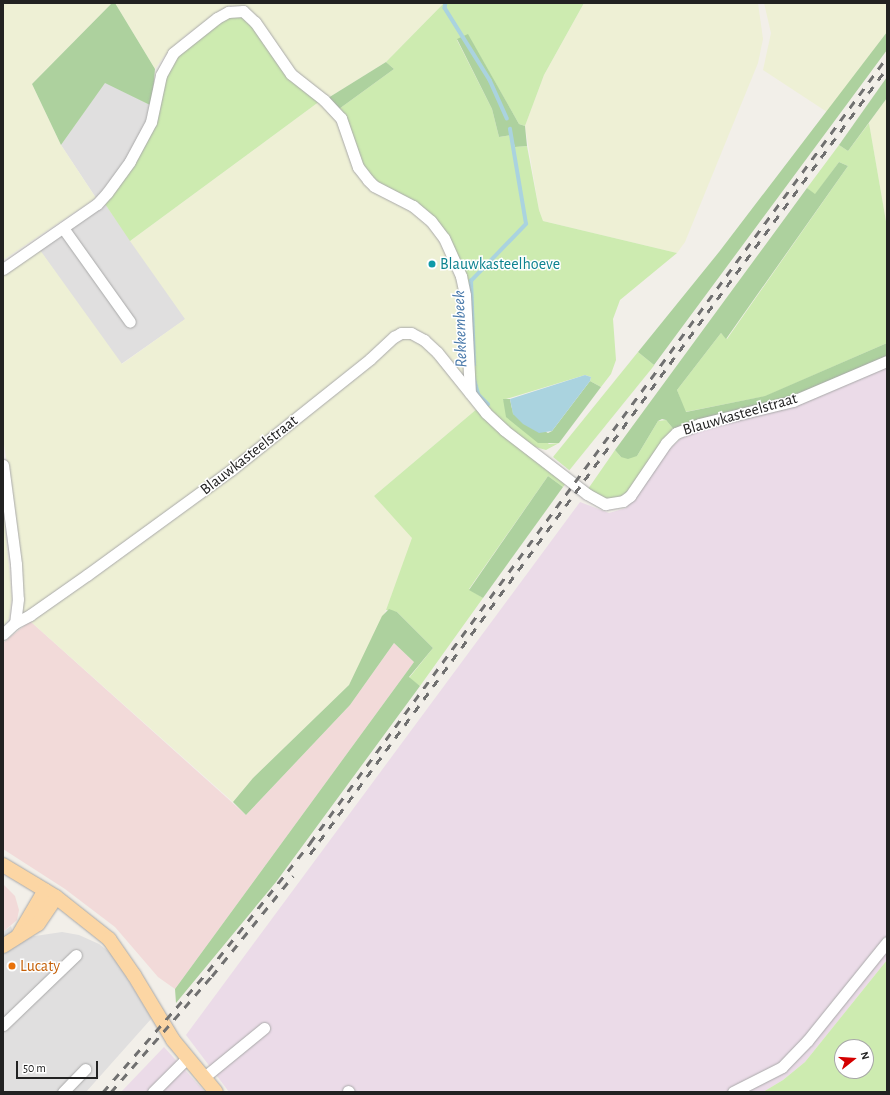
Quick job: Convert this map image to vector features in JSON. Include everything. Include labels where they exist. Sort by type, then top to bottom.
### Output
[{"type":"main road","points":[[3,865],[51,893],[97,929],[119,950],[163,1024],[203,1078],[216,1092]]},
{"type":"main road","points":[[3,946],[38,924],[51,893]]},
{"type":"street","points":[[3,269],[97,204],[130,161],[151,122],[161,75],[173,52],[217,18],[228,12],[242,11],[255,22],[291,74],[324,100],[341,118],[358,167],[368,180],[374,186],[413,206],[431,221],[444,238],[461,276],[466,295],[470,393]]},
{"type":"street","points":[[63,228],[130,322]]},
{"type":"street","name":"Blauwkasteelstraat","points":[[3,634],[14,623],[30,615],[87,575],[231,470],[334,388],[394,337],[411,333],[424,340],[504,430],[587,494],[599,502],[611,504],[623,501],[630,496],[666,443],[676,433],[699,424],[793,400],[887,361]]},
{"type":"street","points":[[3,465],[16,564],[18,599],[14,623]]},
{"type":"street","points":[[733,1092],[782,1067],[808,1040],[887,942]]},
{"type":"street","points":[[3,1025],[76,955]]},
{"type":"street","points":[[203,1078],[264,1028]]},
{"type":"street","points":[[153,1092],[188,1058]]},
{"type":"street","points":[[63,1092],[85,1069]]},
{"type":"shaded area","points":[[105,82],[152,106],[147,123],[125,162],[96,198],[61,145]]},
{"type":"shaded area","points":[[103,201],[186,319],[120,365],[37,247]]},
{"type":"shaded area","points":[[887,366],[887,960],[805,1062],[783,1080],[763,1092],[229,1092],[186,1035],[580,502],[609,513],[626,508],[668,450],[685,435],[793,404]]},
{"type":"shaded area","points":[[30,621],[246,815],[350,705],[394,643],[414,662],[175,989],[158,977],[115,927],[65,889],[3,849],[3,643]]},
{"type":"shaded area","points":[[3,884],[15,896],[19,910],[17,920],[3,932]]},
{"type":"shaded area","points":[[11,926],[15,939],[62,932],[79,935],[99,944],[113,955],[150,1016],[151,1019],[86,1092],[3,1092],[3,932]]},
{"type":"shaded area","points":[[164,1047],[205,1092],[121,1092]]},
{"type":"green space","points":[[3,3],[112,3],[32,84],[61,145],[96,198],[3,260]]},
{"type":"green space","points":[[112,3],[115,3],[155,69],[152,106],[105,83],[61,145],[32,84]]},
{"type":"green space","points":[[115,3],[444,3],[386,62],[328,98],[298,74],[244,7],[229,6],[186,35],[166,54],[155,69]]},
{"type":"green space","points":[[444,3],[584,3],[544,75],[525,126],[519,124],[468,35],[457,40],[492,109],[499,137],[511,135],[515,147],[527,146],[539,210],[543,221],[677,253],[620,300],[613,319],[616,360],[611,374],[601,387],[590,381],[591,377],[585,375],[503,400],[549,444],[559,443],[546,450],[528,445],[518,438],[474,393],[469,296],[452,245],[367,175],[339,109],[394,69],[386,62]]},
{"type":"green space","points":[[584,3],[758,3],[763,39],[758,63],[685,242],[677,253],[543,221],[539,210],[525,126],[544,75]]},
{"type":"green space","points":[[764,3],[887,3],[887,32],[827,112],[763,70],[771,33]]},
{"type":"green space","points":[[230,14],[245,15],[320,101],[130,241],[103,201],[121,180],[147,142],[155,122],[163,79],[174,56]]},
{"type":"green space","points":[[887,32],[887,50],[654,365],[638,352],[719,252]]},
{"type":"green space","points":[[468,34],[519,124],[525,126],[527,146],[515,147],[511,135],[499,137],[492,109],[457,39]]},
{"type":"green space","points":[[386,62],[394,69],[339,109],[328,98]]},
{"type":"green space","points":[[887,77],[887,98],[848,151],[839,145]]},
{"type":"green space","points":[[887,98],[887,227],[869,123]]},
{"type":"green space","points":[[320,101],[412,208],[434,230],[456,276],[461,298],[466,384],[411,329],[349,373],[198,490],[23,615],[10,482],[3,438],[3,274],[40,250],[122,364],[185,319],[130,241]]},
{"type":"green space","points":[[869,123],[887,227],[887,343],[766,396],[685,412],[677,390],[721,333],[727,339],[848,166],[839,162],[815,195],[807,188],[839,145],[848,151]]},
{"type":"green space","points":[[839,162],[848,166],[726,339],[721,333],[677,390],[686,412],[765,396],[887,343],[887,366],[793,404],[675,431],[666,420],[662,419],[658,421],[637,456],[628,459],[621,457],[615,450],[807,188],[815,194]]},
{"type":"green space","points":[[409,336],[424,344],[478,408],[374,496],[413,538],[386,610],[349,685],[253,778],[233,802],[30,621],[194,502],[399,338]]},
{"type":"green space","points":[[638,352],[654,365],[569,470],[553,457]]},
{"type":"green space","points":[[590,381],[601,387],[559,443],[538,443],[506,417],[503,399],[510,399],[513,414],[548,433],[552,431]]},
{"type":"green space","points":[[478,408],[567,482],[563,487],[548,476],[469,589],[483,598],[420,686],[409,678],[433,648],[397,612],[386,610],[412,538],[374,496]]},
{"type":"green space","points":[[666,420],[675,431],[622,498],[606,500],[588,489],[615,450],[621,457],[637,456],[658,421]]},
{"type":"green space","points":[[548,476],[563,487],[483,598],[469,590]]},
{"type":"green space","points":[[3,506],[12,598],[9,618],[3,628]]},
{"type":"green space","points":[[389,609],[397,612],[433,648],[409,677],[420,686],[276,882],[176,1003],[175,989],[414,662],[394,643],[350,705],[246,815],[233,802],[253,778],[349,685],[382,616]]},
{"type":"green space","points":[[887,960],[887,1092],[763,1092],[783,1080],[805,1062]]},
{"type":"water","points":[[585,375],[591,377],[590,381],[552,431],[539,433],[523,424],[513,414],[510,399]]},
{"type":"waterway","name":"Rekkembeek","points":[[446,3],[445,8],[490,80],[507,118]]},
{"type":"waterway","name":"Rekkembeek","points":[[474,365],[471,281],[526,224],[510,129]]},
{"type":"waterway","name":"Rekkembeek","points":[[474,378],[479,395],[488,404]]},
{"type":"railway","points":[[103,1092],[208,971],[310,843],[887,57]]},
{"type":"railway","points":[[310,854],[887,68]]},
{"type":"railway","points":[[111,1092],[212,976],[293,876]]},
{"type":"place","name":"Blauwkasteelhoeve","points":[[432,264]]},
{"type":"place","name":"Lucaty","points":[[12,966]]}]
